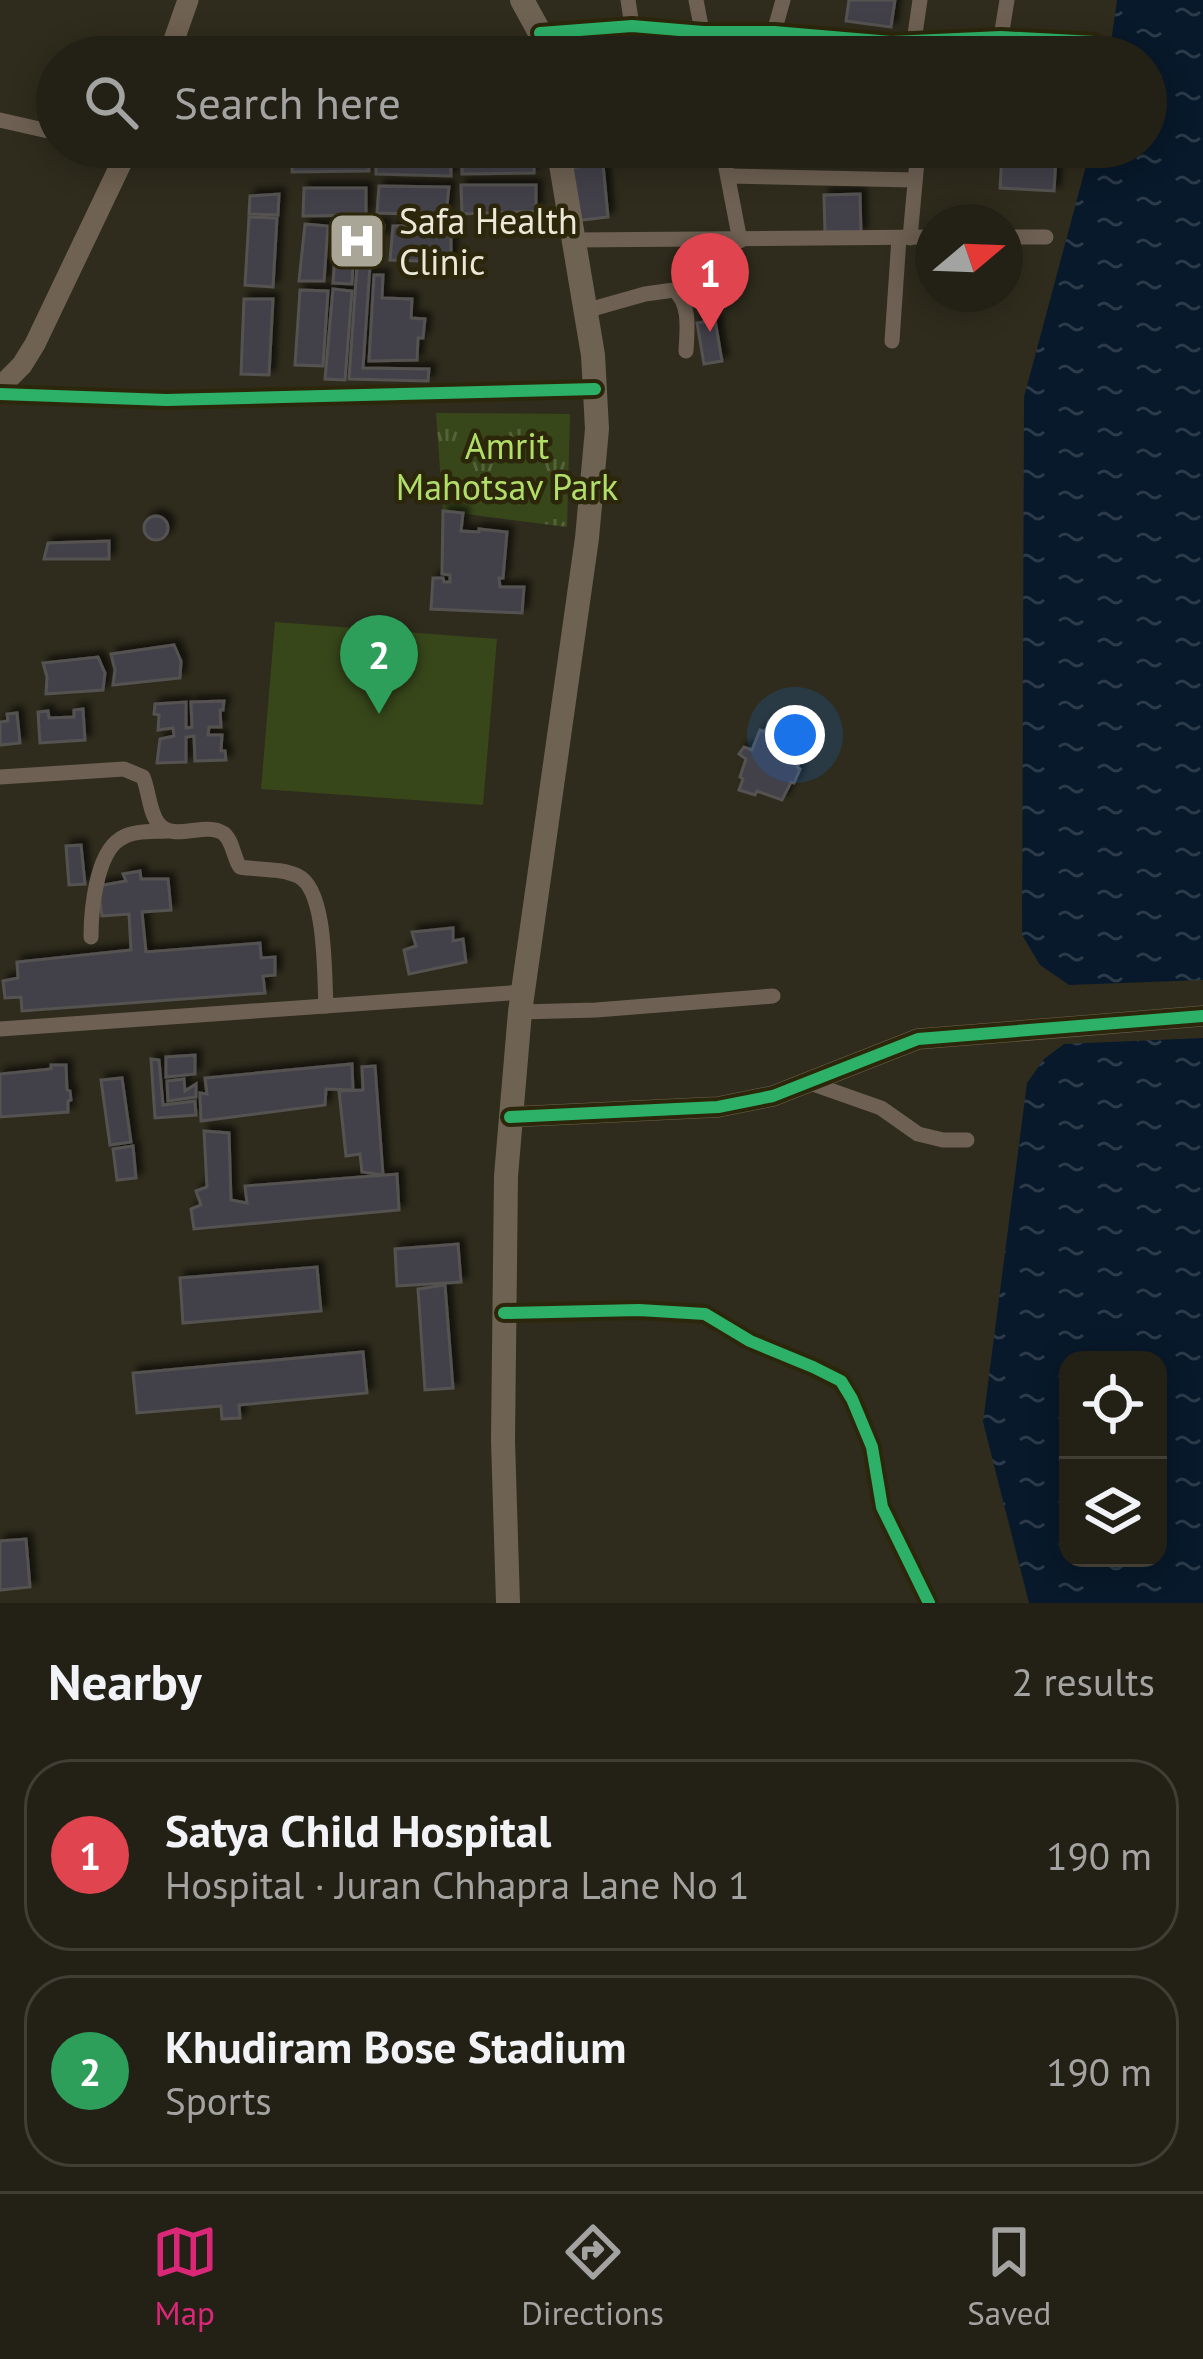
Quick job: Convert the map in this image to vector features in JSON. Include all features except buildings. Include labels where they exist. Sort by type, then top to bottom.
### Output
[{"type":"main road","points":[[526,0],[539,36]]},
{"type":"main road","points":[[508,1603],[503,1440],[510,1117],[521,1002],[587,538],[597,429],[596,389],[561,168]]},
{"type":"street","points":[[175,36],[188,0]]},
{"type":"street","points":[[628,0],[632,26]]},
{"type":"street","points":[[696,0],[704,36]]},
{"type":"street","points":[[774,32],[783,0]]},
{"type":"street","points":[[918,36],[920,0]]},
{"type":"street","points":[[1001,36],[1007,0]]},
{"type":"street","points":[[585,36],[632,26],[821,36]]},
{"type":"street","points":[[0,120],[36,128]]},
{"type":"street","points":[[0,391],[35,344],[114,168]]},
{"type":"street","points":[[727,168],[740,241]]},
{"type":"street","points":[[892,341],[915,168]]},
{"type":"street","points":[[729,176],[915,180]]},
{"type":"street","points":[[1023,237],[1046,237]]},
{"type":"street","points":[[573,240],[915,238]]},
{"type":"street","points":[[585,311],[674,290],[686,307],[686,351]]},
{"type":"street","points":[[0,391],[166,400],[596,389]]},
{"type":"street","points":[[0,777],[124,769],[142,777],[155,819],[167,831]]},
{"type":"street","points":[[91,937],[95,892],[116,842],[134,833],[222,832],[240,867],[294,874],[314,892],[326,1006]]},
{"type":"street","points":[[0,1029],[326,1006],[521,1002],[596,1010],[773,996]]},
{"type":"street","points":[[510,1117],[718,1107],[773,1096],[893,1048],[941,1036],[1203,1016]]},
{"type":"street","points":[[810,1083],[881,1108],[918,1134],[967,1140]]},
{"type":"street","points":[[504,1313],[639,1310],[705,1314],[750,1341],[841,1381],[872,1447],[882,1507],[929,1603]]},
{"type":"green space","name":"Amrit Mahotsav Park","points":[[436,413],[570,414],[567,527],[443,511]]},
{"type":"green space","points":[[275,622],[497,639],[483,805],[261,789]]},
{"type":"water","points":[[1117,0],[1203,0],[1203,980],[1069,985],[1040,965],[1022,935],[1024,397],[1085,168],[1167,168],[1167,36],[1112,36]]},
{"type":"water","points":[[1203,1038],[1203,1603],[1029,1603],[983,1422],[1027,1083],[1044,1059],[1064,1044]]},
{"type":"cycle path","points":[[540,33],[632,26],[821,36]]},
{"type":"cycle path","points":[[0,394],[166,400],[595,389]]},
{"type":"cycle path","points":[[510,1117],[718,1107],[773,1096],[918,1039],[1203,1016]]},
{"type":"cycle path","points":[[504,1313],[639,1310],[705,1314],[750,1341],[841,1381],[872,1447],[882,1507],[929,1603]]},
{"type":"place","name":"Safa Health Clinic","points":[[357,241]]},
{"type":"place","name":"Satya Child Hospital","points":[[710,332]]},
{"type":"place","name":"Khudiram Bose Stadium","points":[[379,714]]}]
